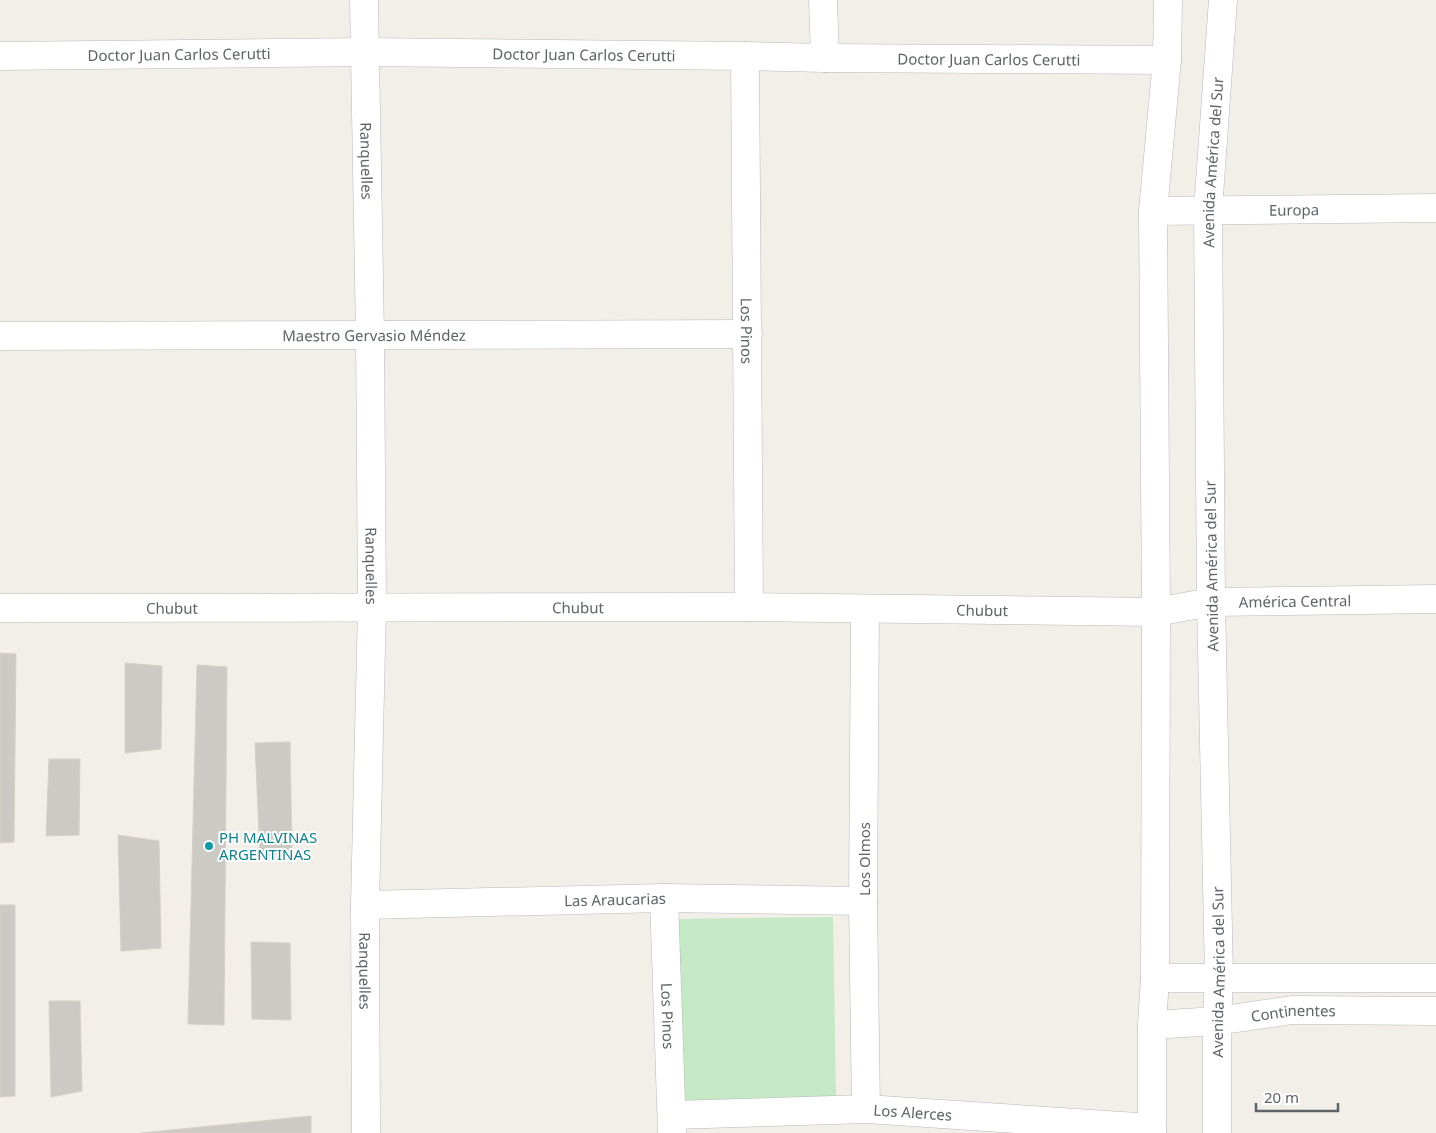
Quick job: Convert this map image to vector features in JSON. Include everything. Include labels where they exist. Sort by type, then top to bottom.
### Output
[{"type":"street","name":"Ranquelles","points":[[364,0],[370,336],[372,608],[366,905],[366,1133]]},
{"type":"street","points":[[823,0],[825,58]]},
{"type":"street","points":[[1152,1130],[1152,1024],[1155,978],[1156,612],[1153,211],[1167,60],[1168,0]]},
{"type":"street","name":"Avenida América del Sur","points":[[1216,1133],[1217,1021],[1220,978],[1211,602],[1208,210],[1223,0]]},
{"type":"street","name":"Doctor Juan Carlos Cerutti","points":[[0,56],[364,52],[1167,60]]},
{"type":"street","name":"Los Pinos","points":[[745,56],[749,607]]},
{"type":"street","name":"Europa","points":[[1153,211],[1436,208]]},
{"type":"street","name":"Maestro Gervasio Méndez","points":[[0,336],[748,334]]},
{"type":"street","name":"América Central","points":[[1156,612],[1211,602],[1436,599]]},
{"type":"street","name":"Chubut","points":[[0,608],[749,607],[1156,612]]},
{"type":"street","name":"Los Olmos","points":[[866,609],[863,901],[866,1109]]},
{"type":"street","name":"Los Pinos","points":[[664,898],[673,1124]]},
{"type":"street","name":"Las Araucarias","points":[[366,905],[664,898],[863,901]]},
{"type":"street","points":[[1155,978],[1436,978]]},
{"type":"street","name":"Continentes","points":[[1152,1024],[1217,1021],[1292,1010],[1436,1011]]},
{"type":"street","name":"Los Alerces","points":[[673,1124],[866,1109],[1152,1130]]},
{"type":"green space","points":[[833,917],[836,1103],[673,1105],[670,919]]},
{"type":"building","points":[[0,653],[16,654],[14,842],[0,843]]},
{"type":"building","points":[[125,663],[162,666],[161,749],[125,753]]},
{"type":"building","name":"PH MALVINAS ARGENTINAS","points":[[197,665],[227,667],[224,1025],[188,1024]]},
{"type":"building","name":"PH MALVINAS ARGENTINAS","points":[[290,742],[292,853],[260,856],[255,743]]},
{"type":"building","points":[[49,759],[80,759],[79,835],[46,836]]},
{"type":"building","points":[[118,835],[159,841],[161,948],[121,951]]},
{"type":"building","points":[[0,905],[15,905],[15,1096],[0,1097]]},
{"type":"building","points":[[251,942],[290,943],[291,1020],[252,1019]]},
{"type":"building","points":[[49,1001],[80,1001],[82,1091],[51,1097]]},
{"type":"building","points":[[311,1116],[311,1133],[141,1133]]},
{"type":"place","name":"PH MALVINAS ARGENTINAS","points":[[209,846]]}]
